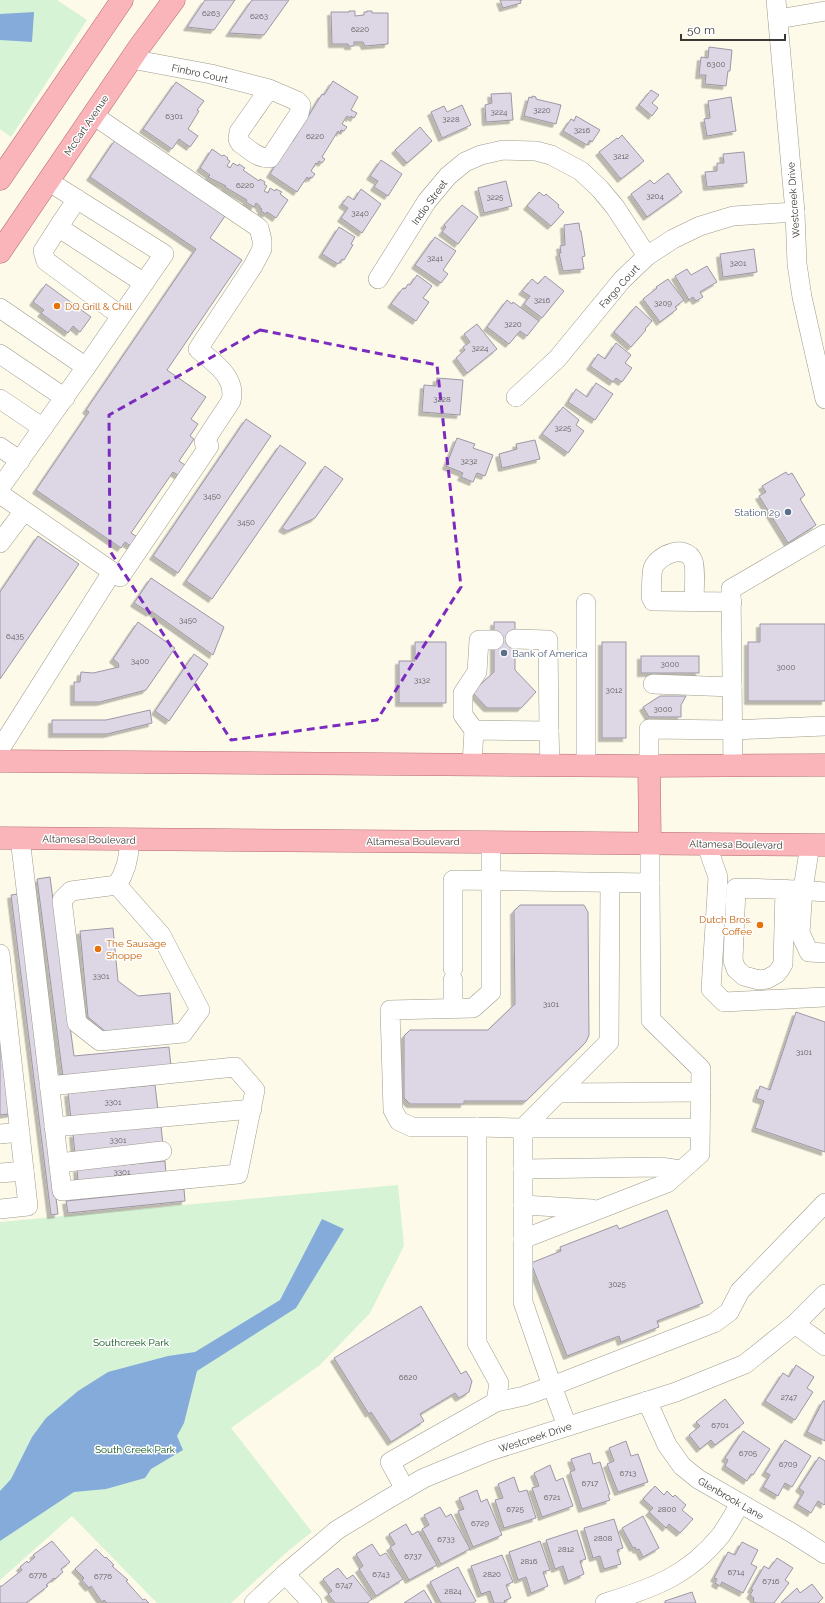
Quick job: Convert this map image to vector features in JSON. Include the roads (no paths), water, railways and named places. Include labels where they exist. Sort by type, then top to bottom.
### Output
[{"type":"main road","name":"McCart Avenue","points":[[0,252],[131,59],[174,0]]},
{"type":"main road","points":[[4,165],[120,1]]},
{"type":"main road","points":[[0,761],[649,766],[825,765]]},
{"type":"main road","points":[[649,766],[650,842]]},
{"type":"main road","name":"Altamesa Boulevard","points":[[10,838],[211,841],[650,842],[817,845]]},
{"type":"street","name":"Westcreek Drive","points":[[776,0],[795,212],[797,264],[810,336],[822,375],[825,399]]},
{"type":"street","points":[[778,20],[825,11]]},
{"type":"street","name":"Finbro Court","points":[[131,59],[211,74],[269,89]]},
{"type":"street","points":[[0,494],[120,577],[209,446],[204,442],[231,401],[233,394],[227,374],[198,349],[262,250],[262,240],[259,228],[93,115]]},
{"type":"street","name":"Indio Street","points":[[378,279],[427,201],[448,176],[465,162],[481,155],[503,150],[536,151],[551,155],[581,171],[600,189],[615,207],[647,256]]},
{"type":"street","points":[[0,488],[65,398],[164,254],[48,181]]},
{"type":"street","points":[[78,200],[63,227],[43,251],[46,261],[121,316]]},
{"type":"street","name":"Fargo Court","points":[[516,397],[557,359],[622,280],[647,256],[673,239],[700,226],[733,216],[795,212]]},
{"type":"street","points":[[63,227],[144,283]]},
{"type":"street","points":[[1,310],[86,367]]},
{"type":"street","points":[[0,354],[65,398]]},
{"type":"street","points":[[0,399],[43,428]]},
{"type":"street","points":[[0,447],[20,461]]},
{"type":"street","points":[[0,543],[24,511]]},
{"type":"street","points":[[733,766],[731,589],[825,534]]},
{"type":"street","points":[[0,749],[112,572]]},
{"type":"street","points":[[694,602],[732,602]]},
{"type":"street","points":[[586,603],[586,765]]},
{"type":"street","points":[[515,639],[548,640],[550,765]]},
{"type":"street","points":[[472,764],[474,730],[463,715],[463,693],[477,672],[479,640],[494,640]]},
{"type":"street","points":[[653,684],[732,687]]},
{"type":"street","points":[[649,766],[649,729],[732,730],[825,726]]},
{"type":"street","points":[[474,730],[549,730]]},
{"type":"street","points":[[10,838],[50,1086],[62,1191],[238,1174],[255,1090],[235,1067],[50,1086]]},
{"type":"street","points":[[117,885],[123,875],[130,854],[129,839]]},
{"type":"street","points":[[492,842],[492,992],[473,1008],[390,1010],[393,1110],[399,1121],[412,1127],[700,1128]]},
{"type":"street","points":[[523,1239],[667,1183],[700,1154],[701,1069],[652,1020],[650,842]]},
{"type":"street","points":[[706,843],[718,877],[711,989],[724,1002],[825,997]]},
{"type":"street","points":[[817,845],[794,889],[784,944],[776,960],[765,968],[755,969],[748,966],[743,959],[741,949],[740,888],[794,889],[825,892]]},
{"type":"street","points":[[453,1008],[454,880],[650,883]]},
{"type":"street","points":[[567,1426],[523,1302],[523,1128],[609,1042],[610,883]]},
{"type":"street","points":[[117,885],[162,935],[200,1010],[183,1033],[100,1041],[77,1023],[62,900],[71,890],[117,885]]},
{"type":"street","points":[[794,889],[800,933],[809,952],[825,953]]},
{"type":"street","points":[[0,954],[28,1206],[0,1209]]},
{"type":"street","points":[[558,1093],[701,1092]]},
{"type":"street","points":[[54,1127],[252,1108]]},
{"type":"street","points":[[477,1127],[477,1343],[499,1383],[496,1402]]},
{"type":"street","points":[[0,1134],[20,1132]]},
{"type":"street","points":[[59,1162],[162,1151]]},
{"type":"street","points":[[523,1169],[660,1167],[681,1170]]},
{"type":"street","points":[[0,1173],[24,1171]]},
{"type":"street","points":[[405,1489],[390,1462],[496,1402],[524,1396],[552,1386],[714,1323],[729,1312],[740,1291],[825,1203]]},
{"type":"street","points":[[523,1205],[598,1210]]},
{"type":"street","name":"Westcreek Drive","points":[[254,1603],[285,1574],[337,1530],[424,1478],[490,1451],[676,1392],[745,1364],[794,1324],[825,1294]]},
{"type":"street","points":[[794,1324],[825,1346]]},
{"type":"street","name":"Glenbrook Lane","points":[[647,1401],[666,1445],[682,1466],[698,1479],[792,1533],[825,1554]]},
{"type":"street","points":[[604,1603],[627,1600],[669,1580],[697,1561],[721,1534],[740,1504]]},
{"type":"street","points":[[285,1574],[312,1603]]},
{"type":"water","points":[[34,12],[32,42],[0,40],[0,14]]},
{"type":"water","points":[[322,1219],[344,1229],[296,1308],[197,1371],[184,1423],[177,1436],[183,1450],[151,1469],[145,1478],[106,1489],[74,1492],[0,1541],[0,1491],[11,1479],[32,1437],[46,1418],[78,1391],[108,1372],[168,1356],[195,1352],[280,1300]]},
{"type":"place","name":"DQ Grill & Chill","points":[[57,306]]},
{"type":"place","name":"Station 29","points":[[788,512]]},
{"type":"place","name":"Bank of America","points":[[504,653]]},
{"type":"place","name":"Dutch Bros. Coffee","points":[[760,925]]},
{"type":"place","name":"The Sausage Shoppe","points":[[98,949]]},
{"type":"park label","name":"Southcreek Park","points":[[131,1342]]},
{"type":"park label","name":"South Creek Park","points":[[135,1449]]}]
